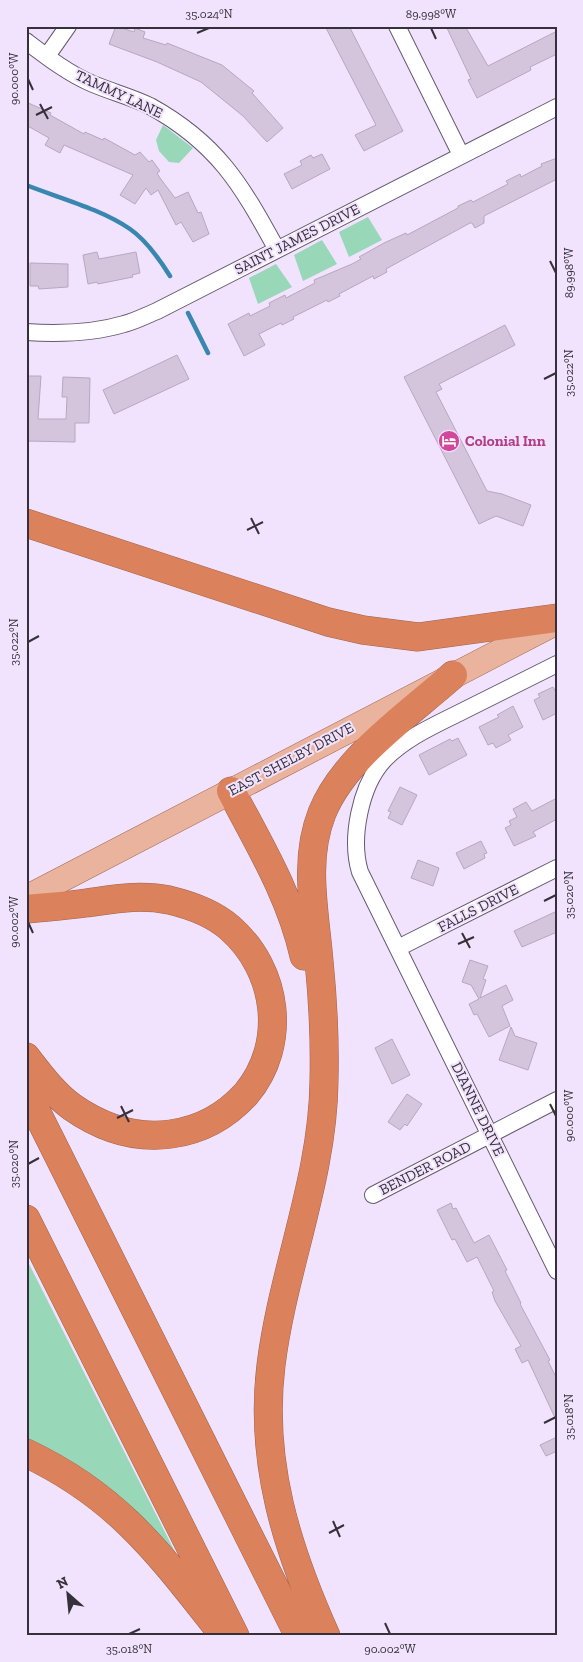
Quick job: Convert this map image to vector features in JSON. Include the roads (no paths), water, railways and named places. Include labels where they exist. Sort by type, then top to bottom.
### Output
[{"type":"highway","points":[[26,523],[309,616],[363,630],[418,637],[557,618]]},
{"type":"highway","points":[[326,1636],[306,1592],[283,1525],[274,1486],[268,1428],[271,1366],[317,1156],[324,1105],[320,962],[311,864],[318,826],[330,796],[346,771],[453,675]]},
{"type":"highway","points":[[231,791],[264,853],[297,924],[324,1053]]},
{"type":"highway","points":[[26,909],[142,897],[168,900],[199,909],[230,928],[252,953],[267,984],[273,1020],[266,1058],[250,1089],[229,1111],[206,1124],[182,1133],[146,1136],[130,1134],[93,1120],[72,1107],[52,1090],[26,1057]]},
{"type":"highway","points":[[26,1091],[299,1636]]},
{"type":"highway","points":[[26,1219],[235,1636]]},
{"type":"highway","points":[[26,1453],[64,1473],[111,1505],[160,1554],[224,1636]]},
{"type":"main road","name":"EAST SHELBY DRIVE","points":[[26,898],[557,622]]},
{"type":"street","points":[[47,56],[68,26]]},
{"type":"street","points":[[396,26],[461,155]]},
{"type":"street","name":"TAMMY LANE","points":[[26,41],[93,84],[150,106],[186,128],[228,168],[246,193],[276,248]]},
{"type":"street","name":"SAINT JAMES DRIVE","points":[[26,332],[83,330],[124,324],[157,310],[557,107]]},
{"type":"street","name":"DIANNE DRIVE","points":[[557,664],[409,740],[383,761],[375,774],[360,812],[355,837],[355,856],[360,872],[557,1271]]},
{"type":"street","name":"FALLS DRIVE","points":[[398,948],[557,868]]},
{"type":"street","name":"BENDER ROAD","points":[[373,1195],[557,1100]]},
{"type":"waterway","points":[[26,185],[93,210],[119,222],[147,244],[170,276]]},
{"type":"waterway","points":[[188,313],[208,353]]},
{"type":"place","name":"Colonial Inn","points":[[449,441]]}]
